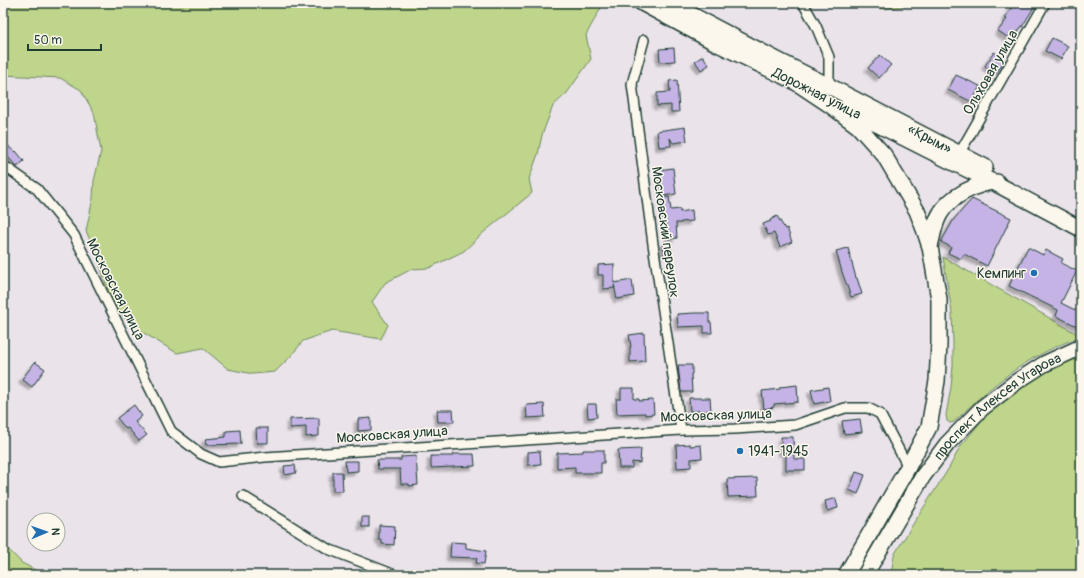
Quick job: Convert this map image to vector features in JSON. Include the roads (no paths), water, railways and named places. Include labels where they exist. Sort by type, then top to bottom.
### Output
[{"type":"main road","name":"Дорожная улица","points":[[642,3],[718,44],[993,182]]},
{"type":"main road","name":"Дорожная улица","points":[[668,3],[779,61]]},
{"type":"main road","name":"«Крым»","points":[[779,61],[1013,181],[1081,218]]},
{"type":"main road","points":[[797,83],[858,126],[884,155],[917,211],[930,247],[939,299],[937,381],[929,427],[908,467],[846,575]]},
{"type":"main road","points":[[930,247],[940,213],[953,198],[978,186],[993,182],[1013,181]]},
{"type":"main road","points":[[993,182],[1081,229]]},
{"type":"main road","name":"проспект Алексея Угарова","points":[[865,575],[923,476],[947,444],[982,408],[1016,382],[1044,364],[1077,350]]},
{"type":"main road","points":[[908,467],[923,476]]},
{"type":"street","points":[[803,3],[816,26],[829,57],[829,86]]},
{"type":"street","name":"Ольховая улица","points":[[959,154],[1045,3]]},
{"type":"street","name":"Московский переулок","points":[[644,40],[632,84],[652,236],[681,430]]},
{"type":"street","name":"Московская улица","points":[[3,165],[37,189],[74,235],[171,431],[201,454],[219,462],[265,457],[681,430],[735,429],[795,425],[845,408],[868,408],[880,414],[908,467]]},
{"type":"street","points":[[243,496],[328,549],[395,575]]},
{"type":"place","name":"Кемпинг","points":[[1034,273]]},
{"type":"place","name":"1941-1945","points":[[740,451]]}]
